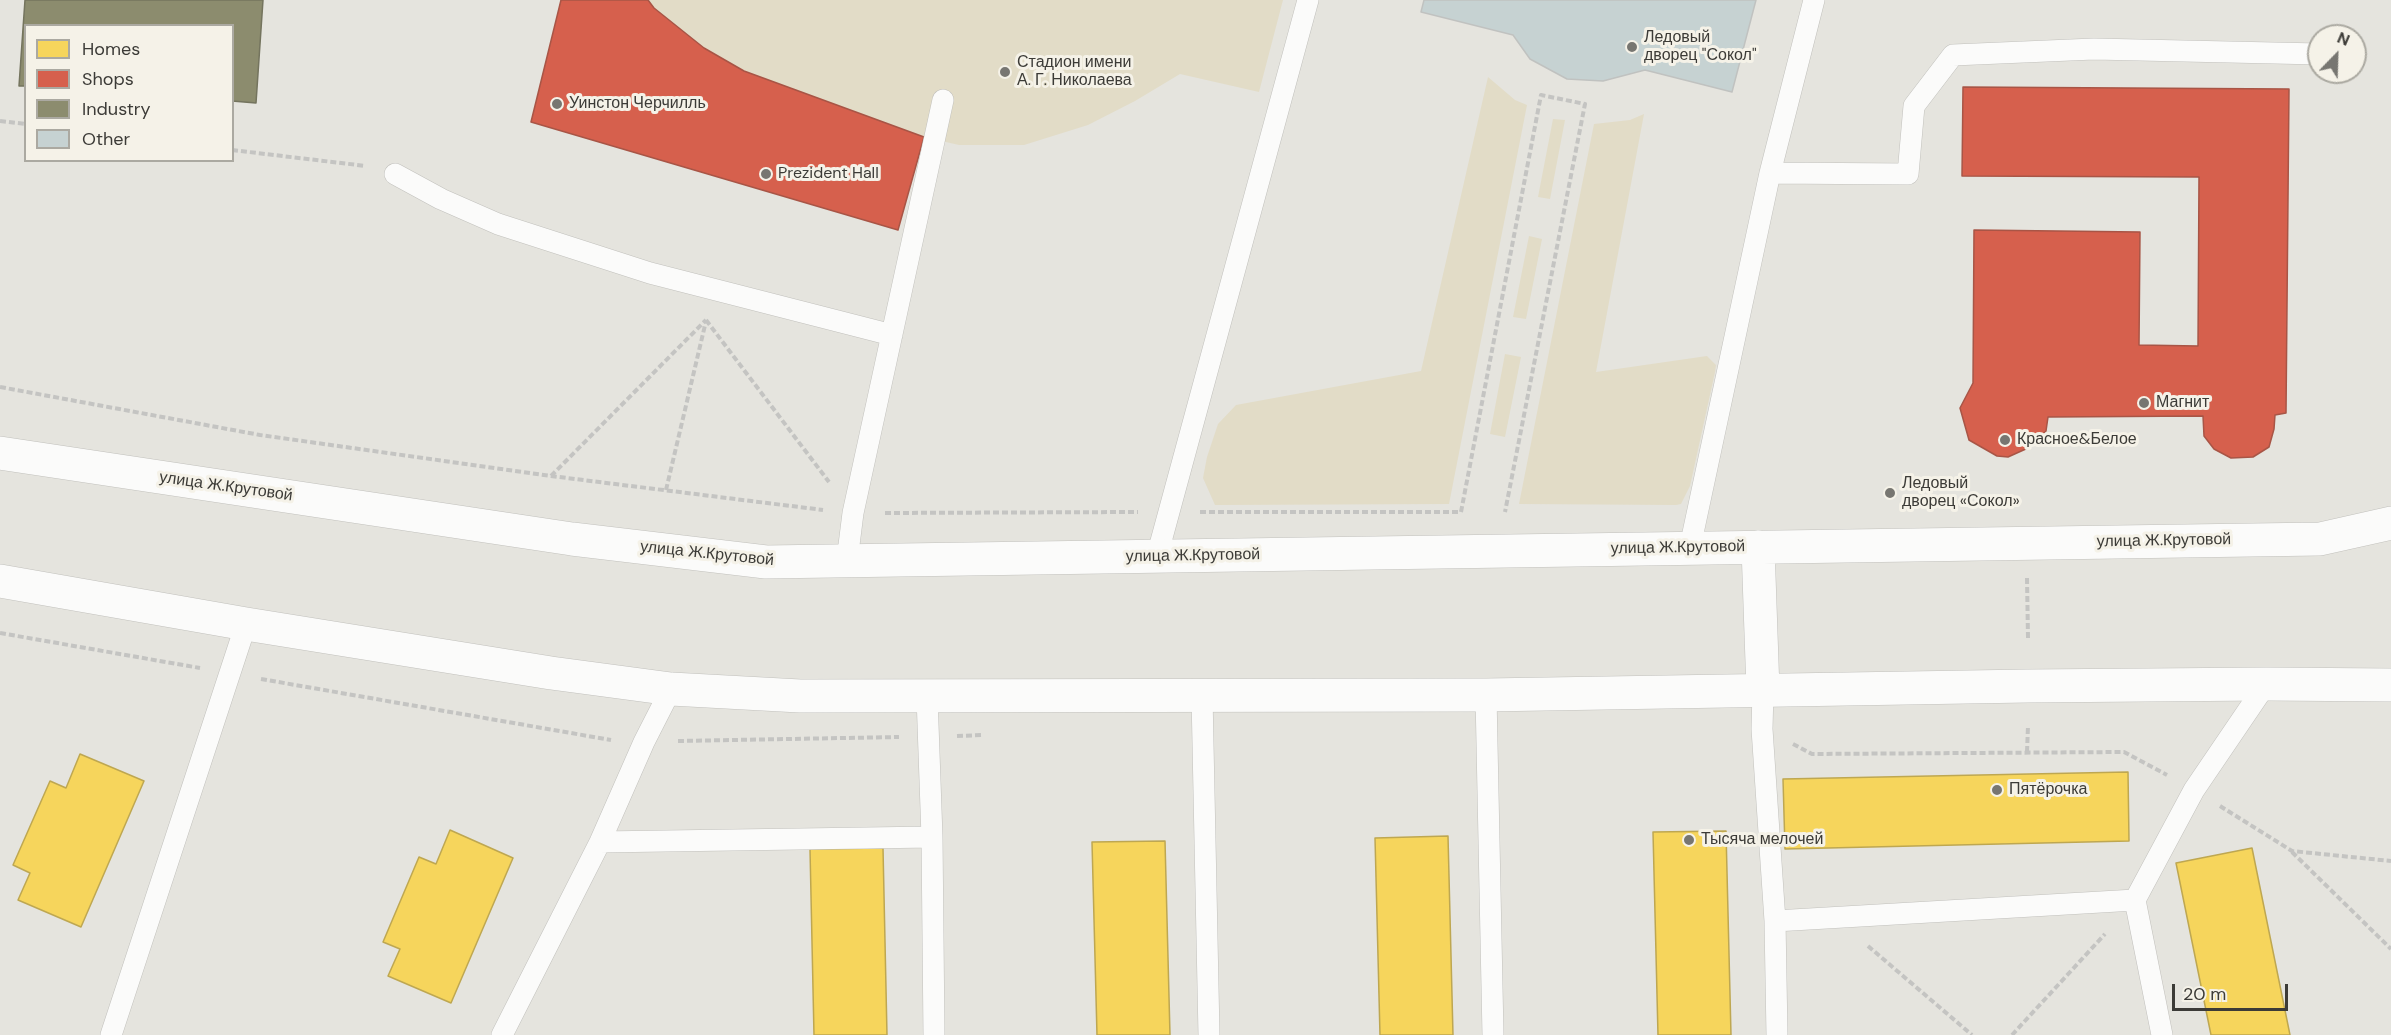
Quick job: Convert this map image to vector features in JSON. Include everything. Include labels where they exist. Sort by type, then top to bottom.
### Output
[{"type":"main road","name":"улица Ж.Крутовой","points":[[0,453],[572,539],[766,562],[2320,539],[2391,523]]},
{"type":"main road","points":[[1758,547],[1763,691]]},
{"type":"main road","points":[[0,581],[246,624],[551,673],[671,689],[800,696],[1486,695],[2266,684],[2391,685]]},
{"type":"lane","points":[[1157,556],[1308,0]]},
{"type":"lane","points":[[1690,547],[1770,173],[1814,0]]},
{"type":"lane","points":[[1770,173],[1908,174],[1914,106],[1953,55],[2094,49],[2307,54]]},
{"type":"lane","points":[[847,561],[853,513],[943,100]]},
{"type":"lane","points":[[394,174],[441,199],[498,224],[650,273],[892,335]]},
{"type":"lane","points":[[111,1035],[246,624]]},
{"type":"lane","points":[[2162,1035],[2135,900],[2194,790],[2266,684]]},
{"type":"lane","points":[[502,1035],[600,842],[644,742],[671,689]]},
{"type":"lane","points":[[1763,691],[1762,729],[1775,921],[1777,1035]]},
{"type":"lane","points":[[1202,695],[1209,1035]]},
{"type":"lane","points":[[1486,695],[1493,1035]]},
{"type":"lane","points":[[927,696],[932,837],[934,1035]]},
{"type":"lane","points":[[600,842],[932,837]]},
{"type":"lane","points":[[1775,921],[2135,900]]},
{"type":"path","points":[[1461,512],[1541,95],[1585,104],[1505,512]]},
{"type":"path","points":[[0,121],[24,124]]},
{"type":"path","points":[[234,150],[369,166],[394,174]]},
{"type":"path","points":[[551,476],[706,320]]},
{"type":"path","points":[[666,490],[706,320]]},
{"type":"path","points":[[706,320],[853,513]]},
{"type":"path","points":[[2027,572],[2028,638]]},
{"type":"path","points":[[2027,752],[2028,726]]},
{"type":"path","points":[[2292,852],[2391,950]]},
{"type":"path","points":[[2012,1035],[2135,900]]},
{"type":"path","points":[[1836,919],[1972,1035]]},
{"type":"shaded area","name":"Стадион имени А. Г. Николаева","points":[[648,0],[1283,0],[1259,92],[1180,74],[1088,125],[1024,145],[959,145],[924,137],[744,71],[704,48],[654,8]]},
{"type":"shaded area","points":[[1488,77],[1515,100],[1527,105],[1449,504],[1215,505],[1203,478],[1207,457],[1218,424],[1236,405],[1421,371]]},
{"type":"shaded area","points":[[1644,114],[1596,372],[1707,356],[1716,365],[1690,486],[1681,504],[1676,505],[1519,504],[1594,124],[1630,120]]},
{"type":"shaded area","points":[[1553,119],[1565,120],[1550,199],[1538,197]]},
{"type":"shaded area","points":[[1529,236],[1542,239],[1526,319],[1513,317]]},
{"type":"shaded area","points":[[1505,354],[1521,357],[1505,437],[1490,434]]},
{"type":"building: Homes","points":[[80,754],[144,781],[81,927],[18,900],[30,873],[13,865],[50,781],[66,788]]},
{"type":"building: Homes","points":[[2128,772],[2129,841],[1785,849],[1783,779]]},
{"type":"building: Homes","points":[[450,830],[513,858],[451,1003],[388,976],[400,949],[383,942],[419,857],[436,864]]},
{"type":"building: Homes","points":[[1726,831],[1731,1035],[1658,1035],[1653,832]]},
{"type":"building: Homes","points":[[1448,836],[1453,1035],[1380,1035],[1375,838]]},
{"type":"building: Homes","points":[[1165,841],[1170,1035],[1097,1035],[1092,842]]},
{"type":"building: Homes","points":[[883,848],[887,1035],[814,1035],[810,849]]},
{"type":"building: Homes","points":[[2252,848],[2290,1035],[2211,1035],[2176,863]]},
{"type":"building: Shops","points":[[561,0],[648,0],[654,8],[704,48],[744,71],[924,137],[898,230],[531,122]]},
{"type":"building: Shops","points":[[1963,87],[2289,89],[2286,413],[2275,415],[2269,447],[2253,457],[2231,458],[2214,449],[2204,436],[2203,416],[2048,417],[2046,431],[2028,448],[2008,457],[1997,456],[1969,440],[1960,408],[1973,383],[1974,230],[2140,232],[2139,345],[2198,346],[2199,177],[1962,176]]},
{"type":"building: Industry","points":[[25,0],[263,0],[256,103],[234,101],[234,24],[24,24],[24,86],[19,86]]},
{"type":"building: Other","name":"Ледовый дворец \"Сокол\"","points":[[1424,0],[1756,0],[1732,92],[1645,70],[1603,81],[1567,79],[1530,59],[1513,35],[1421,12]]},
{"type":"place","name":"Ледовый дворец \"Сокол\"","points":[[1632,47]]},
{"type":"place","name":"Стадион имени А. Г. Николаева","points":[[1005,72]]},
{"type":"place","name":"Уинстон Черчилль","points":[[557,104]]},
{"type":"place","name":"Prezident Hall","points":[[766,174]]},
{"type":"place","name":"Магнит","points":[[2144,403]]},
{"type":"place","name":"Красное&Белое","points":[[2005,440]]},
{"type":"place","name":"Ледовый дворец «Сокол»","points":[[1890,493]]},
{"type":"place","name":"Пятёрочка","points":[[1997,790]]},
{"type":"place","name":"Тысяча мелочей","points":[[1689,840]]}]
